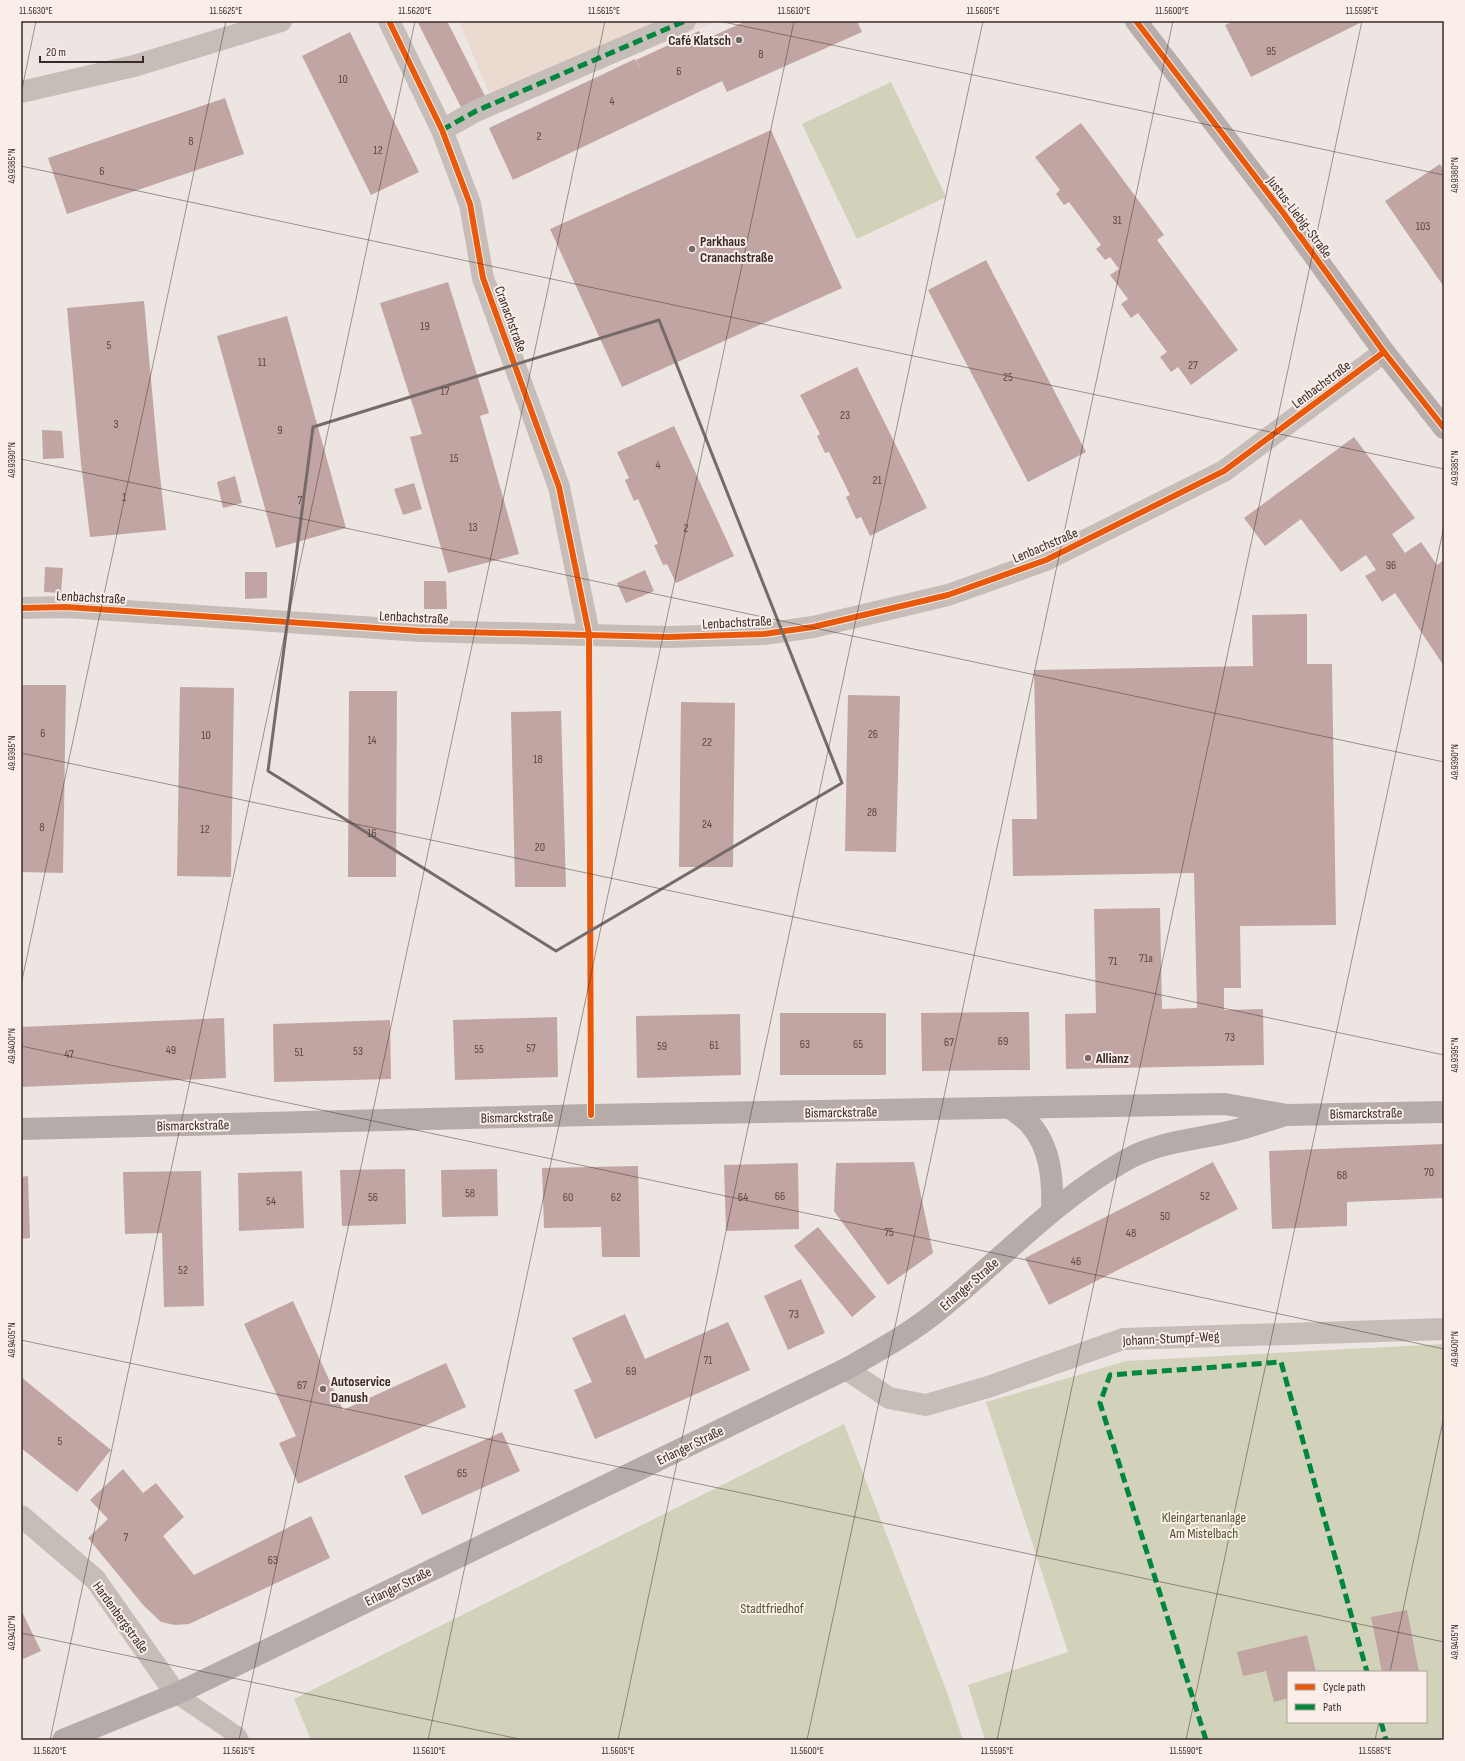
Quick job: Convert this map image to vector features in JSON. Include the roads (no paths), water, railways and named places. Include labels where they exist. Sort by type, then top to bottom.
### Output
[{"type":"main road","name":"Justus-Liebig-Straße","points":[[1136,21],[1284,214],[1384,352],[1444,428]]},
{"type":"main road","name":"Bismarckstraße","points":[[21,1129],[591,1115],[1012,1109],[1225,1104],[1287,1115],[1444,1112]]},
{"type":"main road","points":[[1012,1109],[1029,1123],[1040,1138],[1049,1162],[1053,1185],[1052,1210]]},
{"type":"main road","name":"Erlanger Straße","points":[[63,1740],[176,1694],[846,1369],[896,1341],[925,1321],[1052,1210],[1088,1184],[1127,1159],[1175,1142],[1226,1133],[1287,1115]]},
{"type":"street","points":[[21,92],[134,66],[281,21]]},
{"type":"street","name":"Cranachstraße","points":[[389,21],[442,130],[470,204],[482,278],[559,487],[589,634]]},
{"type":"street","points":[[442,130],[476,111],[685,21]]},
{"type":"street","name":"Lenbachstraße","points":[[21,608],[66,607],[421,631],[668,637],[764,634],[813,627],[948,595],[1046,560],[1224,471],[1384,352]]},
{"type":"street","name":"Johann-Stumpf-Weg","points":[[846,1369],[889,1398],[926,1405],[988,1387],[1123,1338],[1444,1329]]},
{"type":"street","name":"Hardenbergstraße","points":[[21,1516],[95,1580],[176,1694]]},
{"type":"lane","points":[[176,1694],[238,1736],[240,1740]]},
{"type":"place","name":"Café Klatsch","points":[[739,40]]},
{"type":"place","name":"Parkhaus Cranachstraße","points":[[692,249]]},
{"type":"place","name":"Allianz","points":[[1088,1058]]},
{"type":"place","name":"Autoservice Danush","points":[[323,1389]]},
{"type":"park label","name":"Kleingartenanlage Am Mistelbach","points":[[1204,1526]]},
{"type":"park label","name":"Stadtfriedhof","points":[[772,1608]]}]
